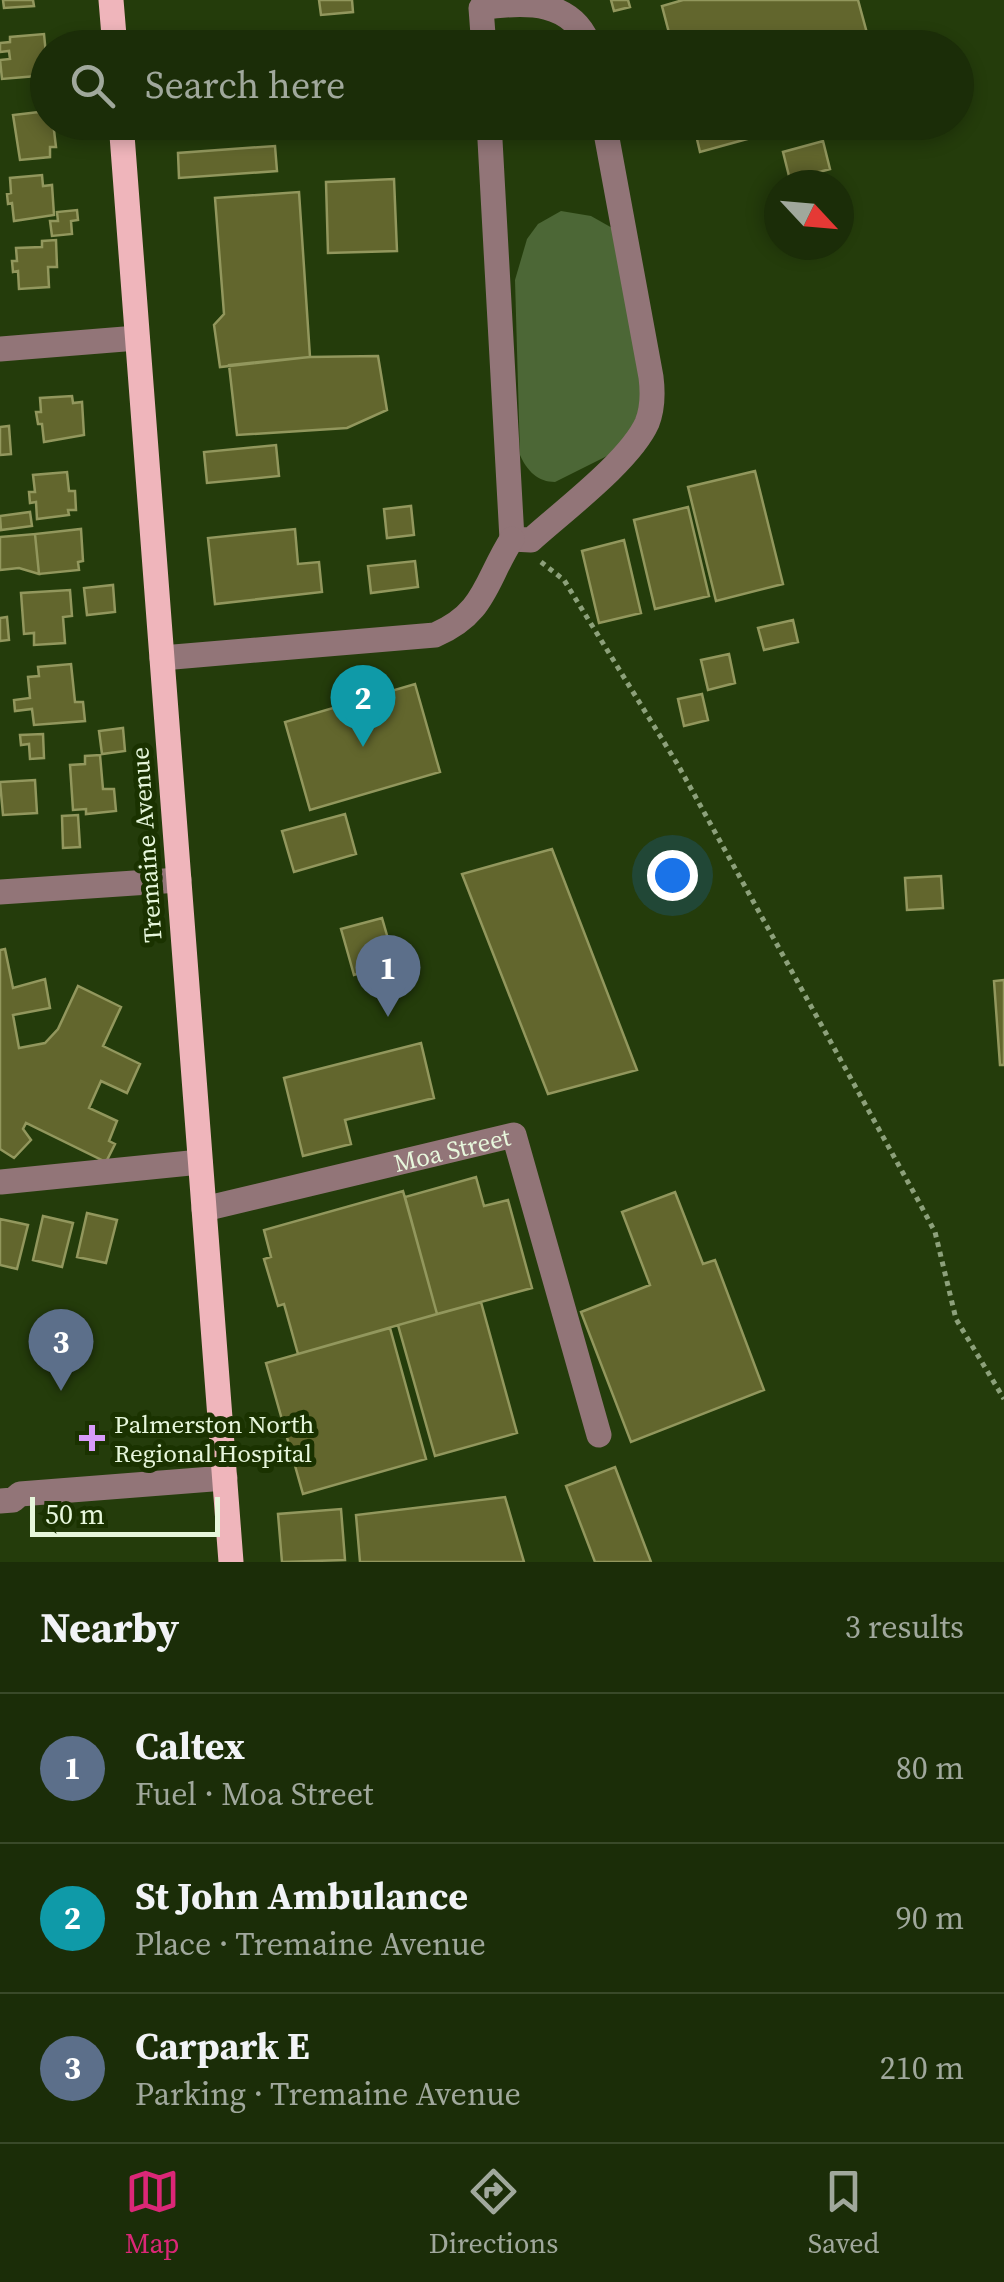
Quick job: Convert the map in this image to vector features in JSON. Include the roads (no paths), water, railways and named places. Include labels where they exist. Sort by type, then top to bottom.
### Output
[{"type":"main road","points":[[111,0],[114,30]]},
{"type":"main road","name":"Tremaine Avenue","points":[[121,140],[231,1562]]},
{"type":"street","points":[[482,30],[480,4],[530,1],[555,7],[577,19],[582,30]]},
{"type":"street","points":[[162,658],[435,635],[454,627],[472,612],[512,539],[490,140]]},
{"type":"street","points":[[512,539],[531,540],[626,453],[647,423],[651,408],[651,377],[607,140]]},
{"type":"street","points":[[0,349],[137,338]]},
{"type":"street","points":[[0,892],[179,880]]},
{"type":"street","name":"Moa Street","points":[[204,1209],[514,1135],[599,1436]]},
{"type":"street","points":[[1,1182],[200,1162]]},
{"type":"street","points":[[6,1495],[225,1478]]},
{"type":"place","name":"St John Ambulance","points":[[363,747]]},
{"type":"place","name":"Caltex","points":[[388,1017]]},
{"type":"place","name":"Carpark E","points":[[61,1391]]},
{"type":"place","name":"Palmerston North Regional Hospital","points":[[92,1438]]}]
